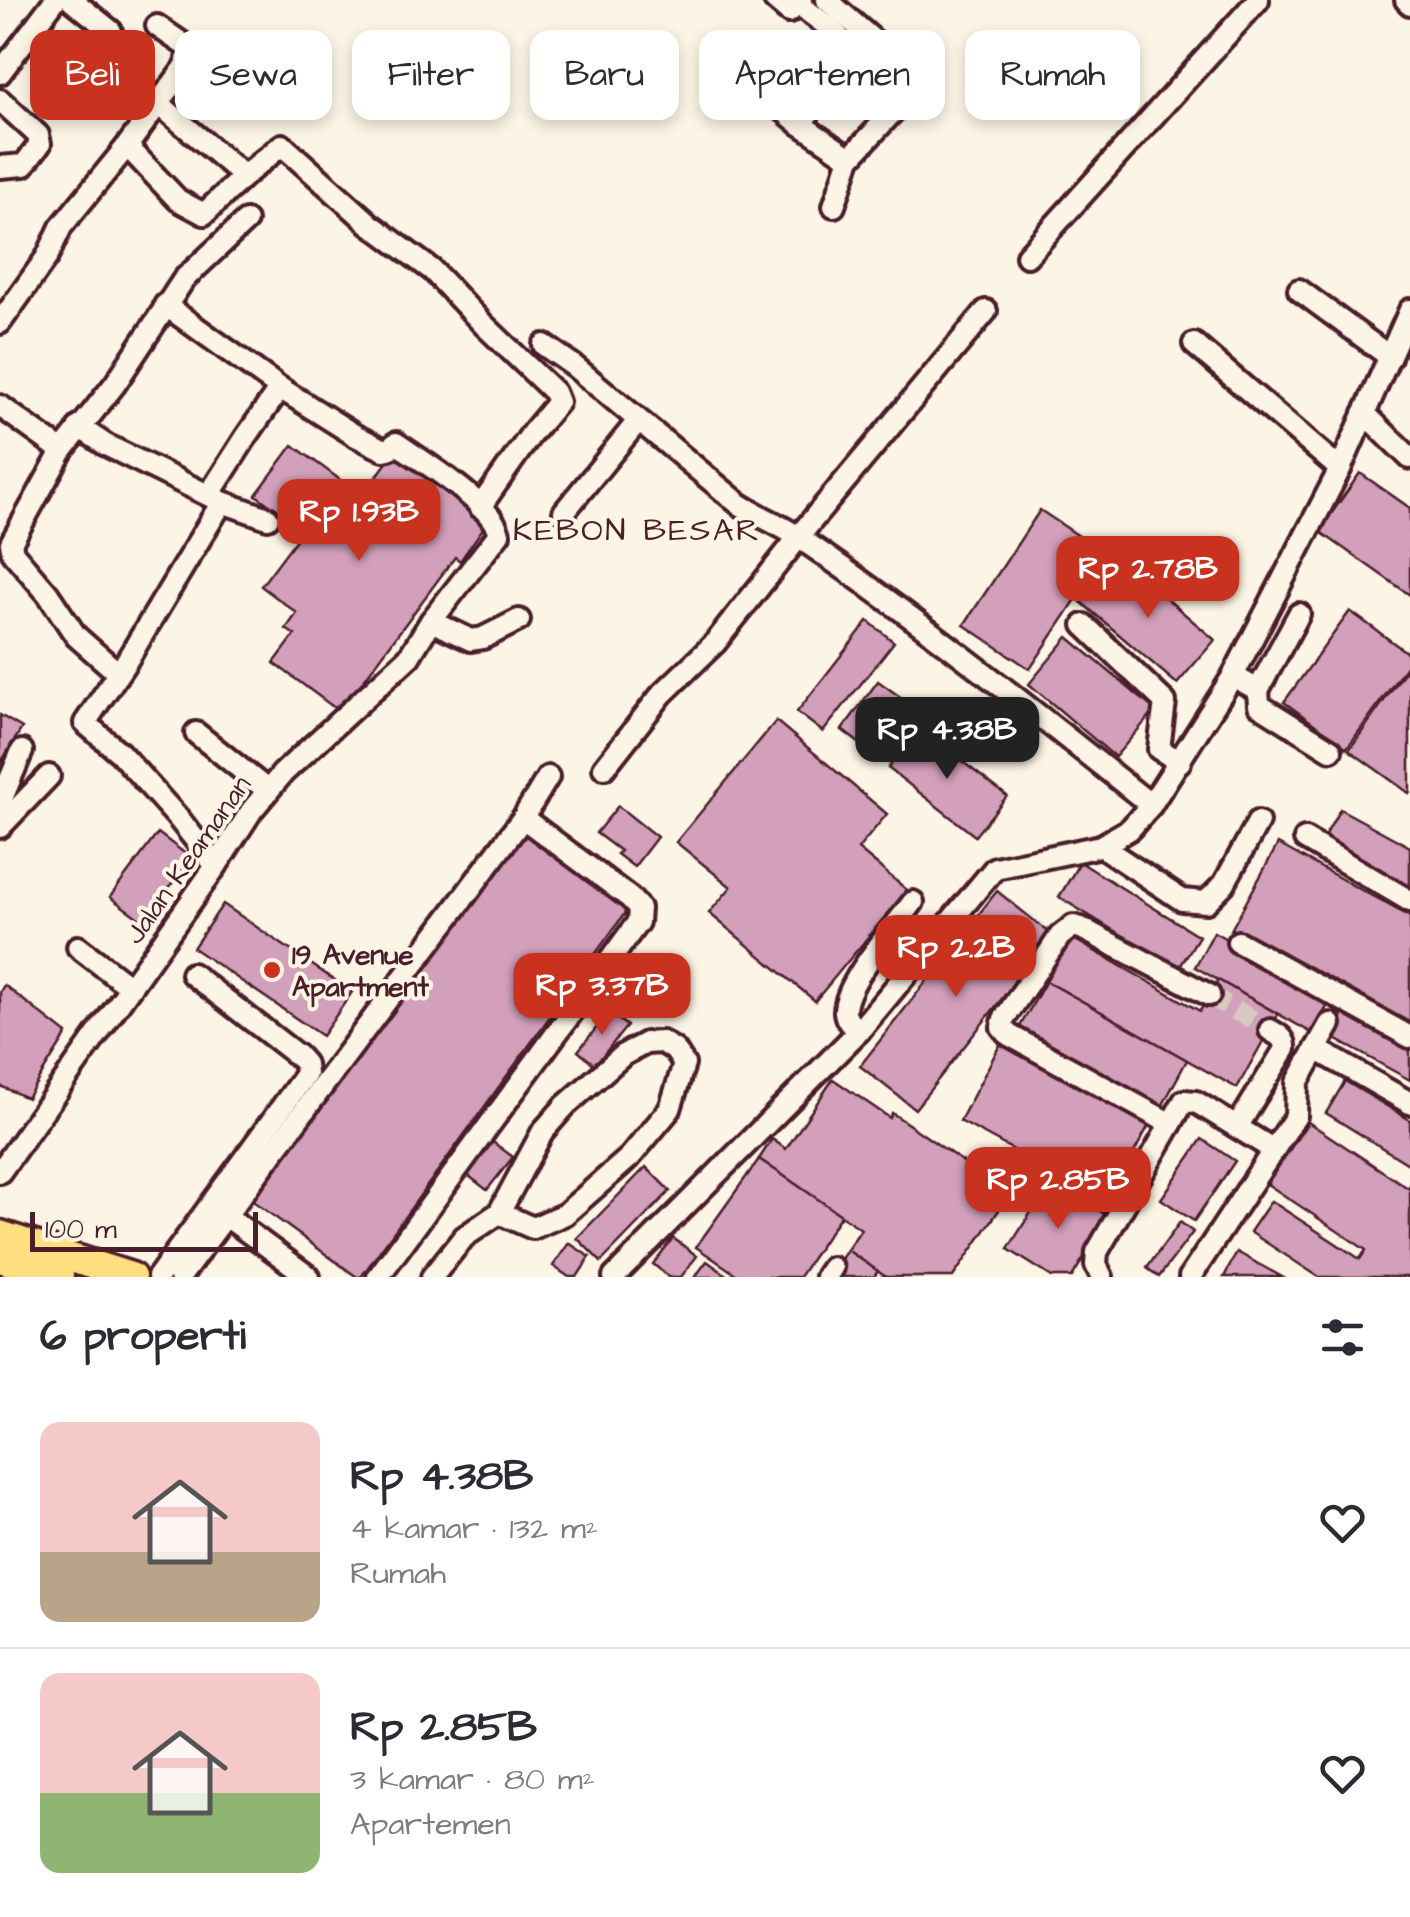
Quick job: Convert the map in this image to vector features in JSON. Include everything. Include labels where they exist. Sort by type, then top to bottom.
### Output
[{"type":"highway","points":[[0,1235],[131,1277]]},
{"type":"highway","points":[[0,1258],[58,1277]]},
{"type":"street","points":[[0,74],[55,0]]},
{"type":"street","points":[[72,0],[110,30]]},
{"type":"street","points":[[775,0],[789,12],[800,2],[849,49],[849,62],[800,124]]},
{"type":"street","points":[[827,0],[902,65],[909,88],[903,101],[850,158],[834,206]]},
{"type":"street","points":[[1026,256],[1258,0]]},
{"type":"street","points":[[0,324],[47,257],[61,227],[128,146],[186,66],[189,48],[157,26]]},
{"type":"street","points":[[0,100],[38,135],[40,144],[24,166],[0,167]]},
{"type":"street","points":[[159,104],[244,176]]},
{"type":"street","points":[[795,120],[850,158]]},
{"type":"street","points":[[128,146],[178,200],[204,214],[282,145],[370,224],[432,270],[554,392],[558,402],[480,506],[396,443],[389,450],[374,446],[280,388],[166,305]]},
{"type":"street","points":[[118,674],[76,636],[48,594],[13,553],[11,543],[62,451],[115,384],[184,279],[246,221]]},
{"type":"street","points":[[1299,290],[1390,357]]},
{"type":"street","points":[[614,1277],[859,1031],[995,868],[1102,846],[1130,828],[1151,804],[1233,676],[1340,470],[1410,310]]},
{"type":"street","points":[[604,768],[662,694],[715,643],[986,312]]},
{"type":"street","points":[[1194,344],[1340,470]]},
{"type":"street","points":[[544,345],[738,503],[800,537],[947,644],[1151,804]]},
{"type":"street","points":[[216,866],[120,753],[84,722],[118,674],[246,437],[280,388]]},
{"type":"street","points":[[0,406],[62,451]]},
{"type":"street","points":[[1364,412],[1410,458]]},
{"type":"street","points":[[564,512],[638,421]]},
{"type":"street","points":[[79,427],[106,445],[216,498],[268,518]]},
{"type":"street","name":"Jalan Keamanan","points":[[0,1172],[11,1140],[130,987],[267,790],[409,657],[431,621],[499,534],[497,524],[480,506]]},
{"type":"street","points":[[1299,614],[1258,690],[1259,705],[1331,750]]},
{"type":"street","points":[[431,621],[471,640],[520,620]]},
{"type":"street","points":[[1084,625],[1165,702],[1159,749],[1180,762]]},
{"type":"street","points":[[1233,676],[1258,690]]},
{"type":"street","points":[[196,733],[267,790]]},
{"type":"street","points":[[1,815],[22,751]]},
{"type":"street","points":[[1,815],[48,776]]},
{"type":"street","points":[[158,1277],[219,1210],[524,818],[548,777]]},
{"type":"street","points":[[378,1277],[638,922],[640,908],[630,898],[524,818]]},
{"type":"street","points":[[1102,846],[1182,900],[1206,902],[1224,884],[1258,822]]},
{"type":"street","points":[[1304,838],[1410,902]]},
{"type":"street","points":[[859,1031],[849,1024],[845,1012],[851,986],[912,902]]},
{"type":"street","points":[[1171,1124],[1009,1035],[1002,1028],[1004,1018],[1060,936],[1073,926],[1209,995]]},
{"type":"street","points":[[1238,942],[1410,1037]]},
{"type":"street","points":[[78,947],[130,987]]},
{"type":"street","points":[[180,1277],[306,1074],[305,1064],[298,1056],[192,974]]},
{"type":"street","points":[[1190,1277],[1296,1116],[1297,1082],[1330,1024]]},
{"type":"street","points":[[1237,1127],[1284,1050],[1281,1037],[1270,1030]]},
{"type":"street","points":[[432,1277],[464,1237],[499,1213],[543,1131],[564,1106],[623,1056],[646,1043],[662,1042],[675,1050],[684,1064],[670,1109],[630,1157],[565,1214],[533,1228],[499,1213]]},
{"type":"street","points":[[1316,1049],[1410,1103]]},
{"type":"street","points":[[1102,1277],[1096,1266],[1098,1252],[1184,1102],[1196,1102],[1274,1150]]},
{"type":"street","points":[[219,1210],[309,1277]]},
{"type":"building","points":[[293,445],[362,496],[397,449],[489,520],[460,561],[455,557],[340,712],[274,663],[295,635],[286,629],[297,613],[261,586],[303,530],[256,495]]},
{"type":"building","points":[[1360,473],[1410,508],[1410,595],[1319,531]]},
{"type":"building","points":[[1040,510],[1106,554],[1030,669],[964,625]]},
{"type":"building","points":[[1119,558],[1215,640],[1177,684],[1081,602]]},
{"type":"building","points":[[1350,611],[1410,655],[1410,661],[1347,748],[1284,702]]},
{"type":"building","points":[[868,621],[894,642],[823,732],[797,712]]},
{"type":"building","points":[[1068,637],[1155,710],[1115,757],[1029,684]]},
{"type":"building","points":[[1410,664],[1410,792],[1409,793],[1349,750]]},
{"type":"building","points":[[878,681],[913,706],[876,756],[842,730]]},
{"type":"building","points":[[0,715],[22,728],[0,764]]},
{"type":"building","points":[[776,721],[887,814],[858,849],[907,890],[815,1001],[709,913],[731,887],[676,842]]},
{"type":"building","points":[[919,728],[1007,796],[975,836],[888,768]]},
{"type":"building","points":[[618,806],[657,837],[634,867],[596,833]]},
{"type":"building","points":[[1340,809],[1410,847],[1410,895],[1320,845]]},
{"type":"building","points":[[522,831],[628,909],[361,1277],[357,1277],[253,1201]]},
{"type":"building","points":[[158,833],[191,858],[144,922],[110,897]]},
{"type":"building","points":[[1278,844],[1410,917],[1410,1029],[1231,930]]},
{"type":"building","points":[[1080,862],[1199,936],[1178,970],[1059,897]]},
{"type":"building","points":[[997,891],[1052,935],[915,1109],[860,1066]]},
{"type":"building","name":"19 Avenue Apartment","points":[[223,904],[352,992],[322,1036],[193,948]]},
{"type":"building","points":[[1214,932],[1332,998],[1312,1033],[1195,967]]},
{"type":"building","points":[[1070,937],[1200,1011],[1218,980],[1278,1014],[1237,1088],[1046,981]]},
{"type":"building","points":[[1046,981],[1187,1060],[1160,1110],[1018,1030]]},
{"type":"building","points":[[4,985],[67,1034],[27,1098],[0,1086],[0,992]]},
{"type":"building","points":[[1344,1011],[1410,1047],[1410,1080],[1330,1036]]},
{"type":"building","points":[[609,1012],[627,1026],[595,1065],[578,1051]]},
{"type":"building","points":[[1002,1041],[1151,1121],[1108,1201],[960,1121]]},
{"type":"building","points":[[833,1079],[890,1118],[892,1113],[1010,1194],[953,1277],[886,1277],[847,1250],[861,1229],[759,1159],[772,1139],[786,1149]]},
{"type":"building","points":[[1345,1081],[1410,1120],[1410,1165],[1326,1113]]},
{"type":"building","points":[[1308,1122],[1408,1188],[1410,1185],[1410,1277],[1319,1277],[1250,1232],[1271,1201],[1360,1259],[1366,1250],[1267,1184]]},
{"type":"building","points":[[1202,1139],[1235,1161],[1194,1221],[1161,1199]]},
{"type":"building","points":[[490,1140],[513,1157],[487,1190],[465,1173]]},
{"type":"building","points":[[759,1159],[841,1215],[799,1277],[740,1277],[696,1247]]},
{"type":"building","points":[[646,1167],[670,1191],[601,1262],[577,1238]]},
{"type":"building","points":[[1051,1180],[1109,1217],[1072,1277],[1052,1277],[1008,1249]]},
{"type":"building","points":[[1180,1222],[1193,1232],[1159,1277],[1147,1268]]},
{"type":"building","points":[[673,1238],[697,1256],[681,1277],[669,1277],[653,1264]]},
{"type":"building","points":[[569,1243],[590,1257],[577,1277],[569,1277],[553,1266]]},
{"type":"building","points":[[847,1250],[878,1271],[874,1277],[829,1277]]},
{"type":"building","points":[[1237,1252],[1282,1277],[1224,1277]]},
{"type":"building","points":[[707,1261],[729,1277],[695,1277]]},
{"type":"tunnel","points":[[1209,995],[1270,1030]]},
{"type":"place","name":"19 Avenue Apartment","points":[[272,970]]},
{"type":"district","name":"KEBON BESAR","points":[[637,529]]}]
